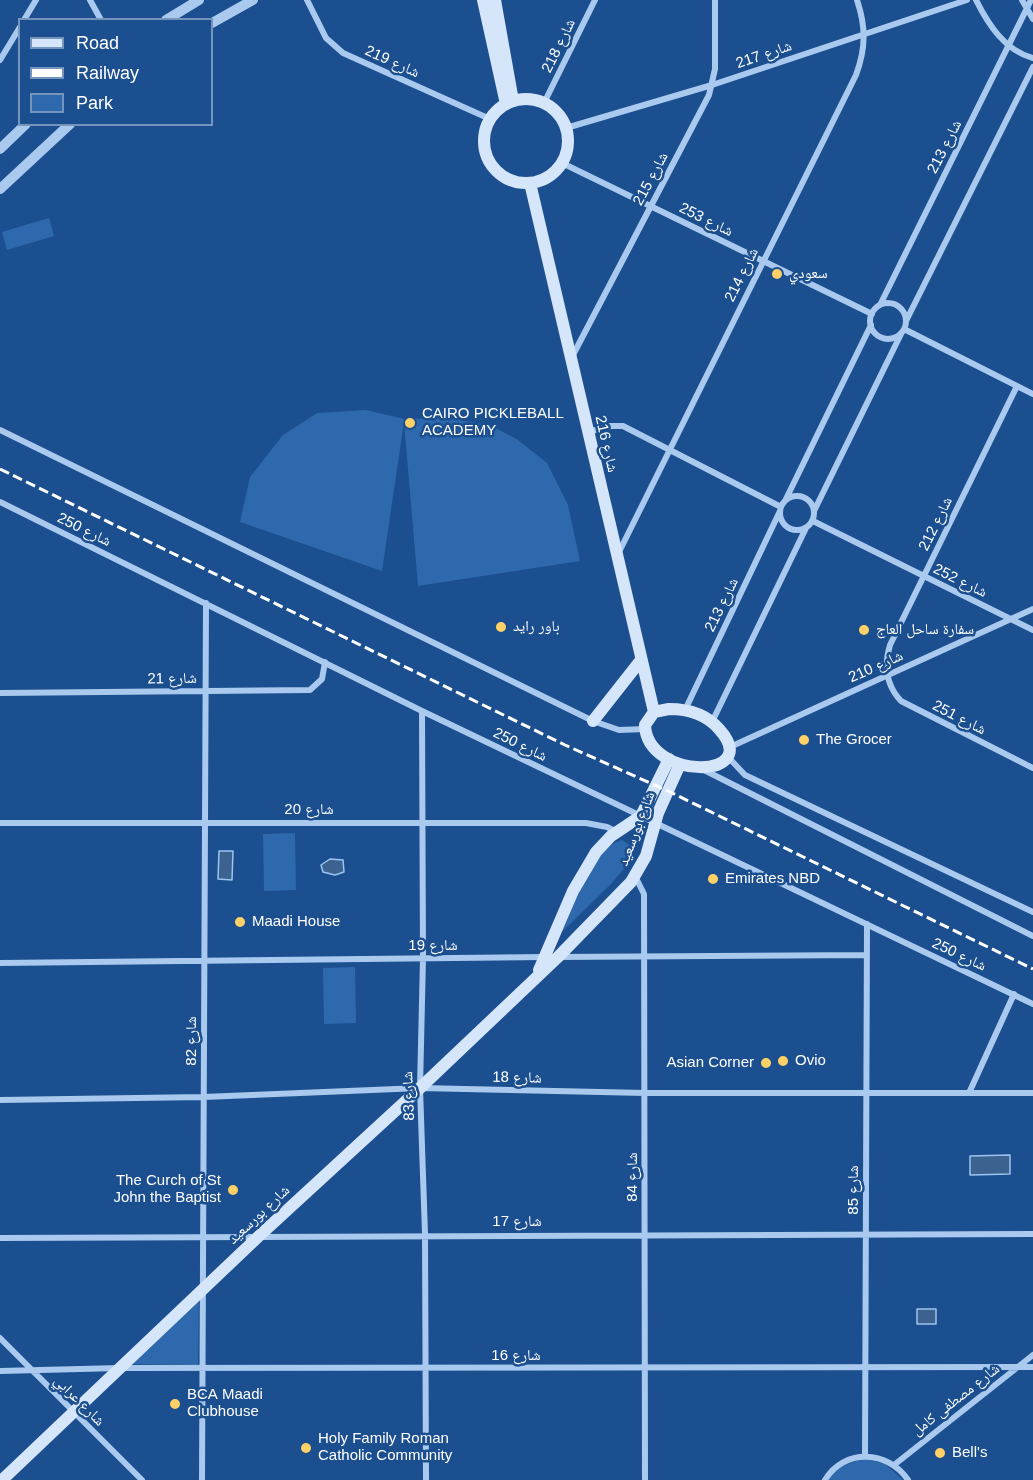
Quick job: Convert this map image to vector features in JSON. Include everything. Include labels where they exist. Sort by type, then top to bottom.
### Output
[{"type":"main road","points":[[483,0],[510,103]]},
{"type":"main road","points":[[495,0],[510,103]]},
{"type":"main road","points":[[534,100],[544,103],[553,109],[566,128],[567,146],[562,163],[553,173],[530,183],[509,179],[492,167],[486,154],[484,142],[490,119],[510,103],[534,100]]},
{"type":"main road","name":"شارع 216","points":[[530,183],[654,712]]},
{"type":"main road","points":[[593,721],[641,660]]},
{"type":"main road","points":[[685,710],[712,722],[723,733],[729,752],[720,765],[702,768],[675,761],[654,745],[646,729],[647,720],[654,712],[685,710]]},
{"type":"main road","name":"شارع بورسعيد","points":[[551,957],[584,871],[596,852],[617,832],[641,816],[675,761]]},
{"type":"main road","name":"شارع بورسعيد","points":[[2,1480],[259,1236],[420,1089],[635,876],[646,856],[675,761]]},
{"type":"street","points":[[25,18],[36,0]]},
{"type":"street","points":[[90,0],[100,18]]},
{"type":"street","points":[[169,18],[199,0]]},
{"type":"street","points":[[213,22],[253,0]]},
{"type":"street","name":"شارع 219","points":[[307,0],[326,38],[343,53],[490,119]]},
{"type":"street","name":"شارع 218","points":[[544,103],[595,0]]},
{"type":"street","name":"شارع 215","points":[[571,358],[712,85],[715,69],[715,0]]},
{"type":"street","name":"شارع 214","points":[[617,555],[856,75],[863,55],[865,34],[857,0]]},
{"type":"street","name":"شارع 217","points":[[566,128],[712,85],[967,0]]},
{"type":"street","points":[[976,0],[995,31],[1010,46],[1033,58]]},
{"type":"street","points":[[1022,0],[1033,19]]},
{"type":"street","name":"شارع 213","points":[[880,305],[1031,0]]},
{"type":"street","points":[[0,60],[18,30]]},
{"type":"street","points":[[712,722],[806,528],[813,521],[814,511],[906,321],[1033,67]]},
{"type":"street","points":[[0,149],[24,126]]},
{"type":"street","points":[[0,189],[68,126]]},
{"type":"street","name":"شارع 253","points":[[562,163],[872,314]]},
{"type":"street","points":[[902,331],[892,338],[883,338],[871,325],[872,314],[880,305],[889,303],[898,306],[904,312],[906,321]]},
{"type":"street","name":"شارع 213","points":[[685,710],[871,325]]},
{"type":"street","points":[[902,331],[1033,394]]},
{"type":"street","name":"شارع 212","points":[[887,675],[886,665],[890,645],[1017,386]]},
{"type":"street","points":[[588,432],[611,426],[623,426],[782,506]]},
{"type":"street","points":[[0,430],[593,721],[619,730],[646,729]]},
{"type":"street","points":[[782,506],[800,496],[810,501],[814,511]]},
{"type":"street","name":"شارع 250","points":[[0,502],[422,711],[1033,1004]]},
{"type":"street","points":[[782,506],[786,526],[795,531],[806,528]]},
{"type":"street","name":"شارع 252","points":[[813,521],[1033,630]]},
{"type":"street","name":"شارع 82","points":[[202,1480],[206,603]]},
{"type":"street","name":"شارع 210","points":[[729,752],[887,675],[1033,609]]},
{"type":"street","name":"شارع 21","points":[[0,693],[310,690],[322,679],[325,662]]},
{"type":"street","name":"شارع 251","points":[[887,675],[889,686],[901,701],[1033,768]]},
{"type":"street","name":"شارع 83","points":[[422,711],[423,958],[420,1089],[425,1234],[426,1480]]},
{"type":"street","points":[[729,752],[745,775],[1033,912]]},
{"type":"street","points":[[702,768],[1033,936]]},
{"type":"street","name":"شارع 20","points":[[0,824],[423,821],[597,824],[617,832]]},
{"type":"street","name":"شارع 84","points":[[635,876],[644,894],[645,1480]]},
{"type":"street","name":"شارع 85","points":[[865,1456],[867,924]]},
{"type":"street","name":"شارع 19","points":[[0,963],[867,955]]},
{"type":"street","points":[[969,1093],[1014,994]]},
{"type":"street","name":"شارع 18","points":[[0,1100],[204,1097],[420,1089],[645,1093],[1033,1093]]},
{"type":"street","name":"شارع 17","points":[[0,1238],[425,1234],[1033,1234]]},
{"type":"street","name":"شارع عرابي","points":[[0,1338],[142,1480]]},
{"type":"street","name":"شارع مصطفى كامل","points":[[894,1465],[1033,1355]]},
{"type":"street","name":"شارع 16","points":[[0,1371],[120,1368],[1033,1367]]},
{"type":"street","points":[[825,1480],[840,1464],[865,1456],[885,1460],[894,1465],[908,1480]]},
{"type":"green space","points":[[49,218],[54,236],[7,250],[2,232]]},
{"type":"green space","points":[[366,410],[404,419],[447,418],[490,425],[518,440],[547,463],[568,505],[580,561],[418,586],[404,422],[382,571],[240,522],[250,477],[283,435],[317,413]]},
{"type":"green space","points":[[295,833],[296,890],[264,891],[263,834]]},
{"type":"green space","points":[[622,840],[630,845],[633,858],[612,883],[563,931],[592,866],[601,854]]},
{"type":"green space","points":[[355,967],[356,1023],[324,1024],[323,968]]},
{"type":"green space","points":[[199,1299],[198,1365],[129,1364]]},
{"type":"green space","points":[[862,1459],[884,1463],[903,1480],[828,1480],[840,1467]]},
{"type":"shaded area","points":[[219,851],[233,851],[232,880],[218,879]]},
{"type":"shaded area","points":[[330,859],[343,860],[344,872],[335,875],[323,872],[321,865]]},
{"type":"shaded area","points":[[1010,1155],[1010,1174],[970,1175],[970,1156]]},
{"type":"shaded area","points":[[917,1309],[936,1309],[936,1324],[917,1324]]},
{"type":"railway","points":[[0,469],[565,745],[668,791],[1033,969]]},
{"type":"place","name":"سعودي","points":[[777,274]]},
{"type":"place","name":"CAIRO PICKLEBALL ACADEMY","points":[[410,423]]},
{"type":"place","name":"باور رايد","points":[[501,627]]},
{"type":"place","name":"سفارة ساحل العاج","points":[[864,630]]},
{"type":"place","name":"The Grocer","points":[[804,740]]},
{"type":"place","name":"Emirates NBD","points":[[713,879]]},
{"type":"place","name":"Maadi House","points":[[240,922]]},
{"type":"place","name":"Ovio","points":[[783,1061]]},
{"type":"place","name":"Asian Corner","points":[[766,1063]]},
{"type":"place","name":"The Curch of St John the Baptist","points":[[233,1190]]},
{"type":"place","name":"BCA Maadi Clubhouse","points":[[175,1404]]},
{"type":"place","name":"Holy Family Roman Catholic Community","points":[[306,1448]]},
{"type":"place","name":"Bell's","points":[[940,1453]]}]
